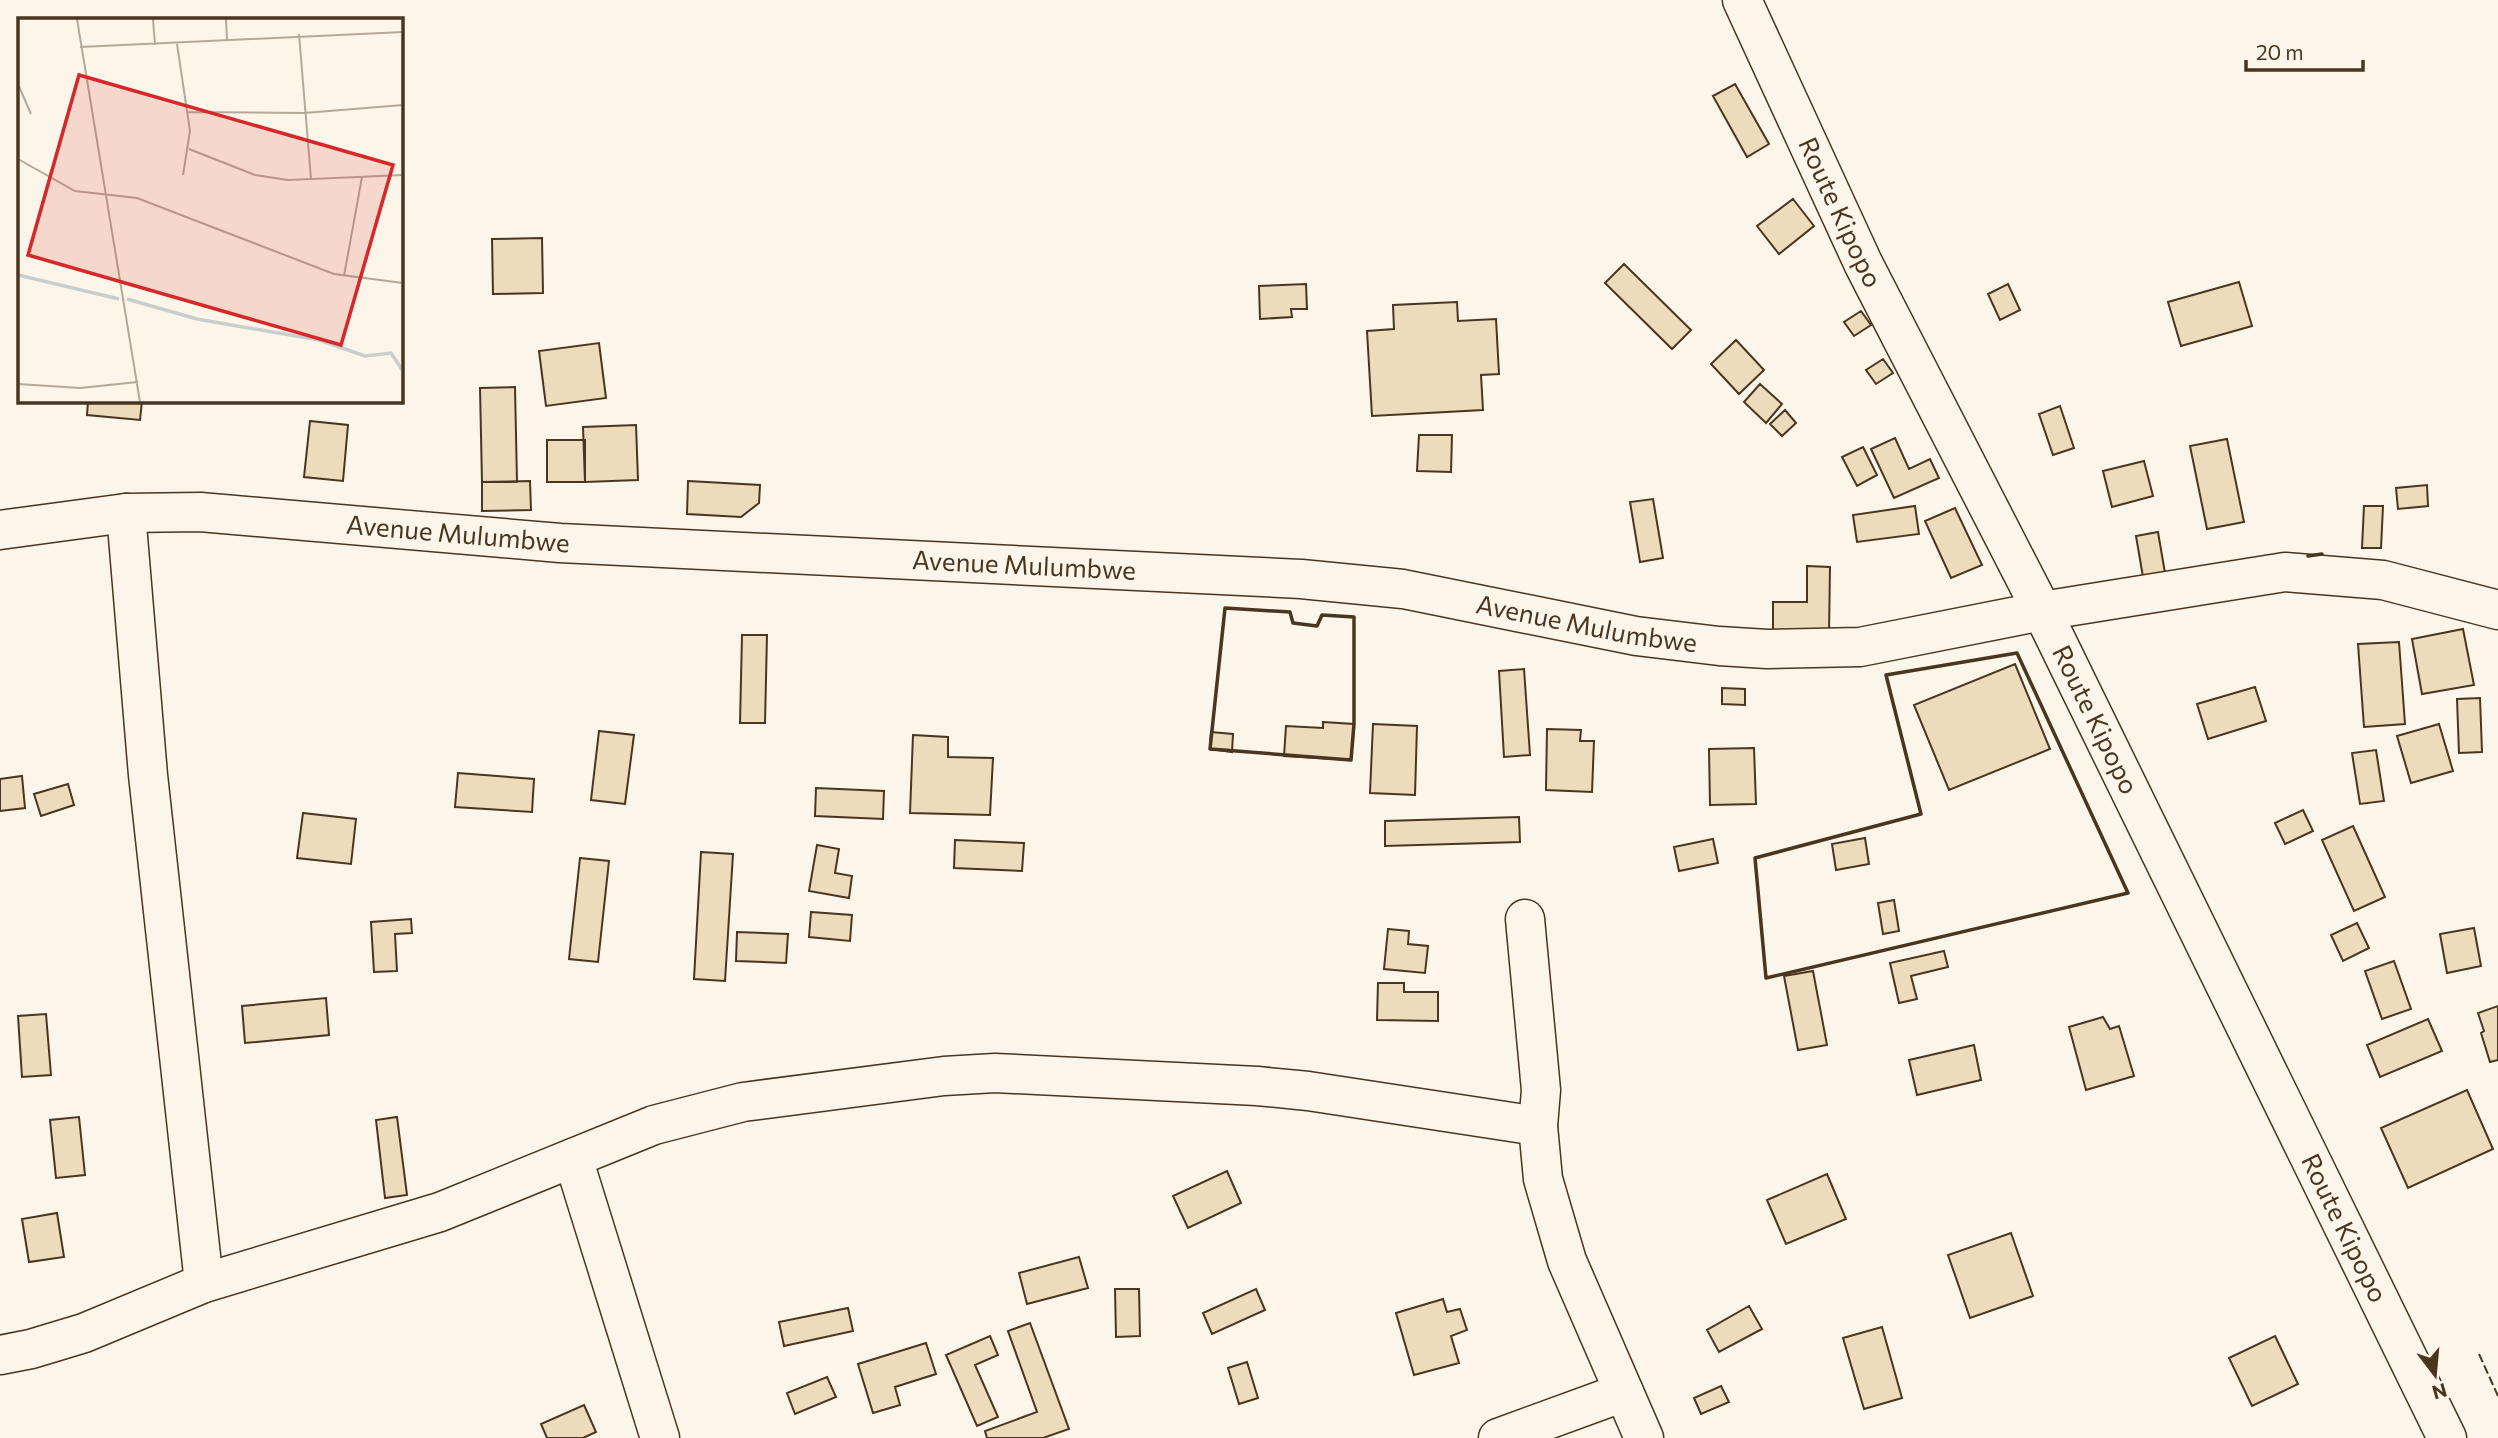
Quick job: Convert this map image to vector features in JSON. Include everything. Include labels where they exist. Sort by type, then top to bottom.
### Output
[{"type":"street","name":"Route Kipopo","points":[[1742,0],[1863,263],[2042,611],[2446,1438]]},
{"type":"street","name":"Avenue Mulumbwe","points":[[0,530],[125,513],[200,512],[560,542],[1301,579],[1403,589],[1636,636],[1767,649],[1860,647],[2042,611],[2285,572],[2384,580],[2498,610]]},
{"type":"street","points":[[125,513],[148,775],[205,1283]]},
{"type":"street","points":[[1525,919],[1541,1090],[1538,1126],[1544,1179],[1567,1261],[1644,1438]]},
{"type":"street","points":[[0,1355],[84,1333],[205,1283],[440,1212],[654,1125],[743,1102],[919,1079],[995,1073],[1257,1086],[1308,1091],[1538,1126]]},
{"type":"street","points":[[573,1158],[660,1438]]},
{"type":"street","points":[[1498,1438],[1624,1392]]},
{"type":"building","points":[[1735,84],[1769,144],[1747,157],[1713,96]]},
{"type":"building","points":[[1793,199],[1814,226],[1779,254],[1757,226]]},
{"type":"building","points":[[542,238],[543,293],[493,294],[492,239]]},
{"type":"building","points":[[1624,264],[1691,330],[1672,349],[1605,283]]},
{"type":"building","points":[[2239,282],[2252,326],[2181,346],[2168,302]]},
{"type":"building","points":[[1306,284],[1307,309],[1291,309],[1292,317],[1260,319],[1259,286]]},
{"type":"building","points":[[2008,284],[2020,310],[2000,320],[1988,294]]},
{"type":"building","points":[[1457,302],[1458,321],[1496,319],[1499,374],[1481,375],[1483,410],[1372,416],[1367,331],[1394,329],[1393,305]]},
{"type":"building","points":[[1861,311],[1871,325],[1854,336],[1844,322]]},
{"type":"building","points":[[1736,340],[1764,370],[1739,394],[1711,364]]},
{"type":"building","points":[[599,343],[606,398],[546,406],[539,351]]},
{"type":"building","points":[[1883,359],[1893,373],[1876,384],[1866,370]]},
{"type":"building","points":[[1760,384],[1782,404],[1766,423],[1744,402]]},
{"type":"building","points":[[515,387],[517,482],[482,482],[480,388]]},
{"type":"building","points":[[88,402],[142,402],[140,420],[87,415]]},
{"type":"building","points":[[2060,406],[2074,448],[2053,455],[2039,414]]},
{"type":"building","points":[[1785,410],[1796,423],[1782,436],[1770,424]]},
{"type":"building","points":[[310,421],[348,425],[343,481],[304,477]]},
{"type":"building","points":[[636,425],[638,480],[585,482],[583,427]]},
{"type":"building","points":[[1419,435],[1452,435],[1451,472],[1417,471]]},
{"type":"building","points":[[1895,438],[1909,469],[1930,459],[1939,478],[1894,498],[1871,449]]},
{"type":"building","points":[[2227,439],[2244,522],[2207,529],[2190,446]]},
{"type":"building","points":[[547,440],[585,440],[585,482],[547,482]]},
{"type":"building","points":[[1863,447],[1877,475],[1857,486],[1842,457]]},
{"type":"building","points":[[2144,461],[2153,496],[2112,507],[2103,471]]},
{"type":"building","points":[[530,481],[531,510],[482,511],[482,482]]},
{"type":"building","points":[[688,481],[760,485],[759,503],[741,517],[687,514]]},
{"type":"building","points":[[2427,485],[2428,506],[2398,509],[2396,488]]},
{"type":"building","points":[[1653,499],[1663,558],[1640,562],[1630,502]]},
{"type":"building","points":[[1915,506],[1919,534],[1857,542],[1853,515]]},
{"type":"building","points":[[2364,506],[2383,506],[2381,548],[2362,548]]},
{"type":"building","points":[[1955,508],[1982,565],[1951,578],[1925,521]]},
{"type":"building","points":[[2158,532],[2165,573],[2143,577],[2136,536]]},
{"type":"building","points":[[1807,566],[1830,567],[1829,634],[1773,634],[1773,602],[1807,602]]},
{"type":"building","points":[[2463,629],[2474,685],[2422,694],[2412,639]]},
{"type":"building","points":[[742,635],[767,635],[765,723],[740,723]]},
{"type":"building","points":[[2399,642],[2405,724],[2364,727],[2358,644]]},
{"type":"building","points":[[2015,664],[2050,749],[1949,790],[1914,705]]},
{"type":"building","points":[[1524,669],[1530,755],[1504,757],[1499,671]]},
{"type":"building","points":[[2255,687],[2266,721],[2208,739],[2197,704]]},
{"type":"building","points":[[1722,688],[1745,689],[1745,705],[1722,704]]},
{"type":"building","points":[[2480,698],[2482,752],[2459,753],[2457,699]]},
{"type":"building","points":[[1323,722],[1354,724],[1351,760],[1284,756],[1286,726],[1323,728]]},
{"type":"building","points":[[1373,724],[1417,726],[1415,795],[1370,793]]},
{"type":"building","points":[[2439,724],[2453,771],[2411,783],[2397,736]]},
{"type":"building","points":[[1547,729],[1581,730],[1580,741],[1594,741],[1592,792],[1546,790]]},
{"type":"building","points":[[599,731],[634,735],[625,804],[591,800]]},
{"type":"building","points":[[1211,732],[1233,734],[1232,752],[1210,749]]},
{"type":"building","points":[[913,735],[948,737],[948,757],[993,758],[990,815],[910,813]]},
{"type":"building","points":[[1754,748],[1756,804],[1710,805],[1709,749]]},
{"type":"building","points":[[2376,750],[2384,801],[2360,804],[2352,753]]},
{"type":"building","points":[[458,773],[534,779],[532,812],[455,807]]},
{"type":"building","points":[[22,776],[25,808],[0,811],[0,779]]},
{"type":"building","points":[[68,784],[74,805],[41,816],[34,794]]},
{"type":"building","points":[[816,788],[884,791],[883,819],[815,816]]},
{"type":"building","points":[[2303,810],[2313,831],[2285,844],[2275,823]]},
{"type":"building","points":[[303,813],[356,819],[351,864],[297,858]]},
{"type":"building","points":[[1519,817],[1520,842],[1385,846],[1385,821]]},
{"type":"building","points":[[2353,826],[2385,897],[2354,911],[2322,840]]},
{"type":"building","points":[[1865,838],[1869,864],[1836,870],[1832,844]]},
{"type":"building","points":[[1713,839],[1718,863],[1679,871],[1674,847]]},
{"type":"building","points":[[955,840],[1024,843],[1022,871],[954,868]]},
{"type":"building","points":[[817,845],[839,849],[835,873],[852,876],[849,898],[809,891]]},
{"type":"building","points":[[701,852],[733,854],[725,981],[694,979]]},
{"type":"building","points":[[580,858],[609,861],[598,962],[569,959]]},
{"type":"building","points":[[1894,900],[1899,931],[1883,934],[1878,903]]},
{"type":"building","points":[[811,912],[852,915],[850,941],[809,937]]},
{"type":"building","points":[[411,919],[412,933],[395,934],[397,971],[374,972],[371,922]]},
{"type":"building","points":[[2357,923],[2369,948],[2343,961],[2331,935]]},
{"type":"building","points":[[2474,928],[2481,966],[2447,973],[2440,934]]},
{"type":"building","points":[[1388,929],[1409,931],[1408,944],[1428,946],[1425,973],[1384,969]]},
{"type":"building","points":[[737,932],[788,934],[786,963],[736,961]]},
{"type":"building","points":[[1944,951],[1948,967],[1911,976],[1917,999],[1899,1003],[1890,963]]},
{"type":"building","points":[[2394,961],[2411,1009],[2382,1019],[2365,971]]},
{"type":"building","points":[[1813,971],[1827,1045],[1798,1050],[1784,976]]},
{"type":"building","points":[[1378,983],[1404,983],[1404,992],[1438,992],[1438,1021],[1377,1020]]},
{"type":"building","points":[[326,998],[329,1035],[245,1043],[242,1006]]},
{"type":"building","points":[[2498,1006],[2498,1060],[2490,1062],[2478,1013]]},
{"type":"building","points":[[46,1014],[51,1075],[22,1077],[18,1016]]},
{"type":"building","points":[[2103,1017],[2110,1029],[2119,1026],[2134,1076],[2086,1090],[2069,1027]]},
{"type":"building","points":[[2428,1019],[2442,1051],[2380,1077],[2367,1045]]},
{"type":"building","points":[[1974,1045],[1981,1080],[1917,1095],[1909,1060]]},
{"type":"building","points":[[2467,1090],[2493,1149],[2408,1188],[2381,1128]]},
{"type":"building","points":[[79,1117],[85,1175],[56,1178],[50,1120]]},
{"type":"building","points":[[397,1117],[407,1195],[385,1198],[376,1120]]},
{"type":"building","points":[[1227,1171],[1241,1203],[1188,1228],[1173,1196]]},
{"type":"building","points":[[1827,1174],[1846,1219],[1786,1244],[1767,1200]]},
{"type":"building","points":[[57,1213],[64,1257],[29,1262],[22,1219]]},
{"type":"building","points":[[2011,1233],[2033,1296],[1970,1318],[1948,1255]]},
{"type":"building","points":[[1079,1257],[1088,1288],[1027,1304],[1019,1273]]},
{"type":"building","points":[[1115,1289],[1139,1289],[1140,1336],[1116,1337]]},
{"type":"building","points":[[1256,1289],[1265,1310],[1212,1334],[1203,1313]]},
{"type":"building","points":[[1443,1299],[1447,1312],[1460,1309],[1467,1330],[1451,1336],[1459,1363],[1414,1375],[1396,1313]]},
{"type":"building","points":[[1749,1306],[1762,1329],[1719,1352],[1707,1330]]},
{"type":"building","points":[[848,1308],[853,1331],[784,1346],[779,1322]]},
{"type":"building","points":[[1030,1323],[1069,1429],[1043,1438],[987,1438],[985,1431],[1037,1412],[1008,1331]]},
{"type":"building","points":[[1882,1327],[1902,1398],[1864,1409],[1843,1338]]},
{"type":"building","points":[[990,1336],[998,1355],[975,1365],[998,1417],[977,1426],[946,1355]]},
{"type":"building","points":[[2275,1336],[2298,1384],[2252,1406],[2229,1358]]},
{"type":"building","points":[[926,1343],[936,1374],[895,1387],[900,1405],[873,1413],[858,1364]]},
{"type":"building","points":[[1247,1362],[1258,1398],[1239,1404],[1228,1368]]},
{"type":"building","points":[[827,1377],[836,1397],[795,1414],[787,1393]]},
{"type":"building","points":[[1721,1386],[1729,1402],[1701,1414],[1694,1398]]},
{"type":"building","points":[[584,1405],[596,1432],[583,1438],[547,1438],[541,1424]]},
{"type":"fence","points":[[2479,1354],[2498,1396]]},
{"type":"wall","points":[[2308,556],[2322,554]]},
{"type":"wall","points":[[1225,608],[1290,612],[1293,623],[1317,626],[1322,615],[1354,617],[1354,724],[1351,760],[1210,749],[1225,608]]},
{"type":"wall","points":[[2017,653],[2128,893],[1766,978],[1755,858],[1921,814],[1886,675],[2017,653]]}]
